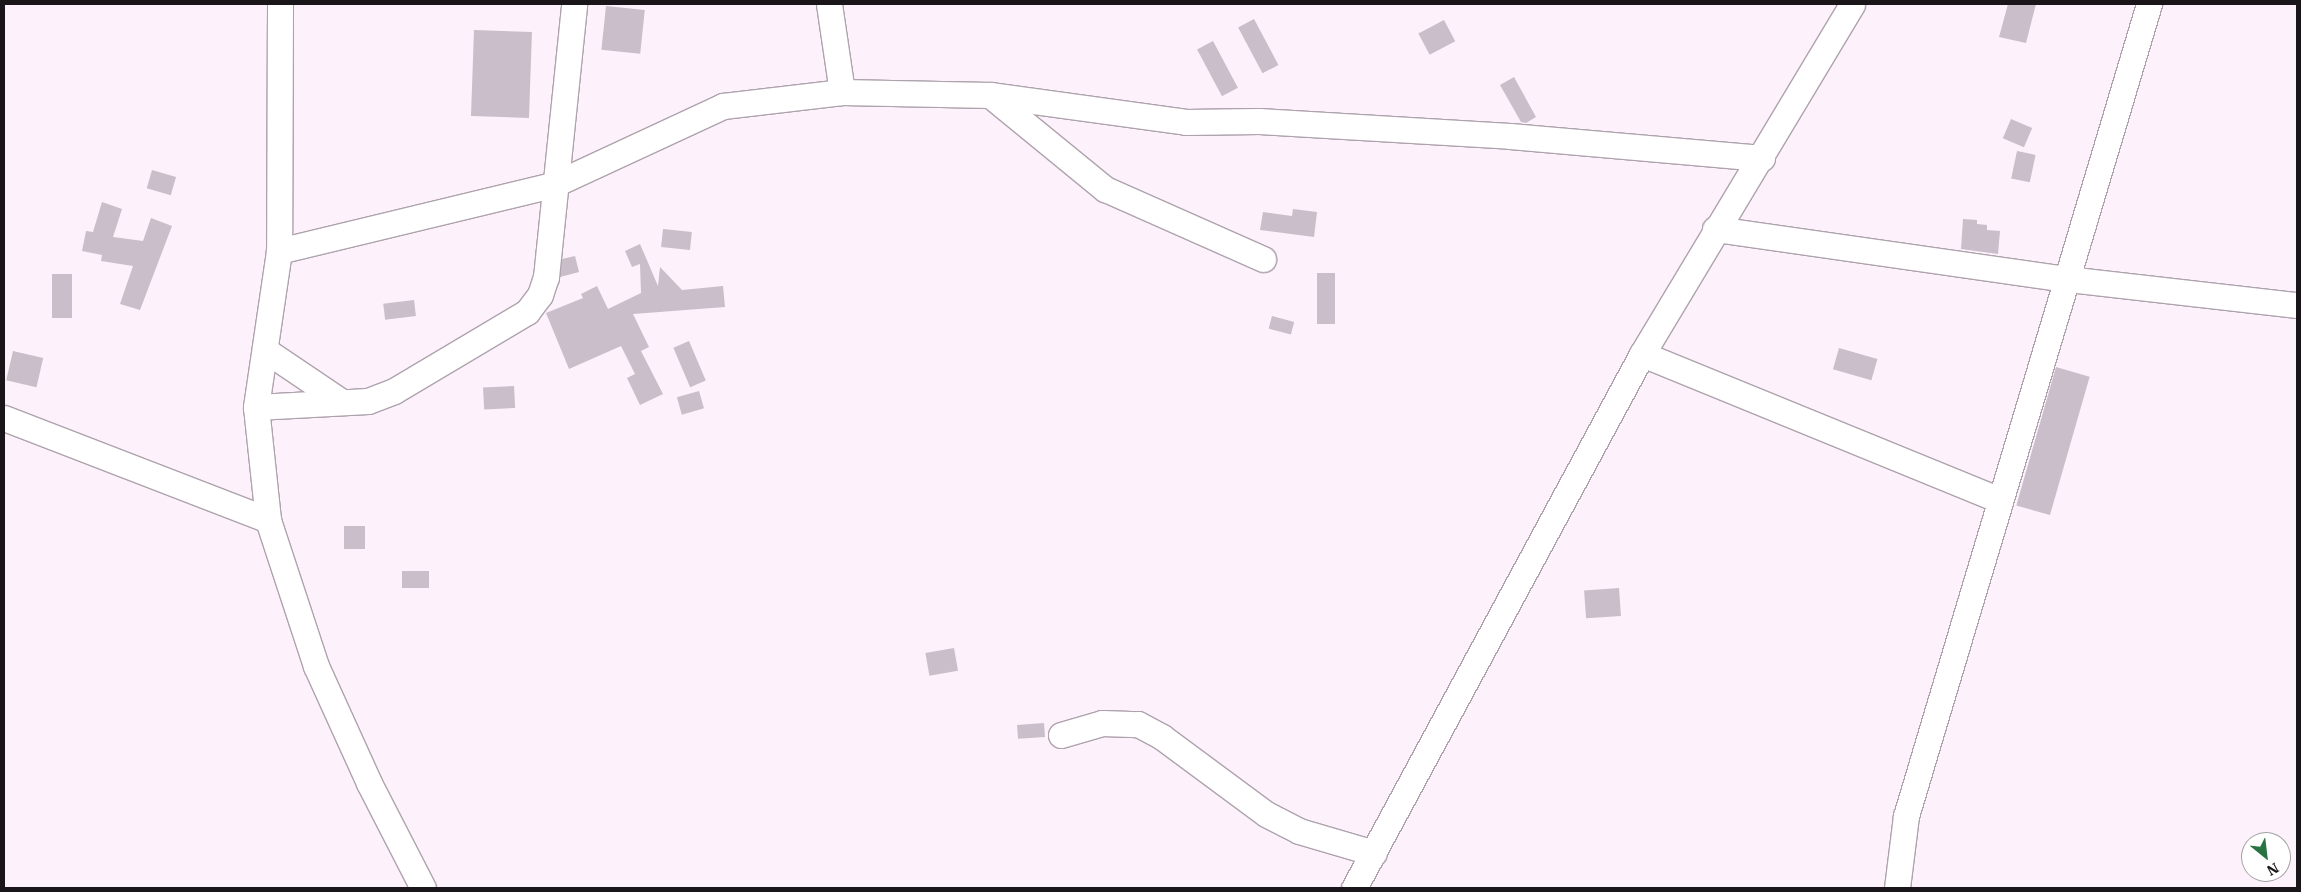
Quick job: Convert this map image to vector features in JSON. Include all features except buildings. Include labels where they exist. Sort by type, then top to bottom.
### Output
[{"type":"street","points":[[280,4],[279,251],[256,408],[268,520],[316,666],[369,784],[423,888]]},
{"type":"street","points":[[256,408],[368,401],[394,391],[527,312],[540,295],[546,276],[574,4]]},
{"type":"street","points":[[830,4],[842,92]]},
{"type":"street","points":[[1354,888],[1642,354],[1715,229],[1762,158],[1852,4]]},
{"type":"street","points":[[1897,888],[1906,816],[1999,500],[2068,278],[2149,4]]},
{"type":"street","points":[[279,251],[555,184],[723,106],[842,92],[990,95],[1186,122],[1258,121],[1510,136],[1762,158]]},
{"type":"street","points":[[990,95],[1104,189],[1262,259]]},
{"type":"street","points":[[1715,229],[2068,278],[2297,306]]},
{"type":"street","points":[[265,350],[342,402]]},
{"type":"street","points":[[1642,354],[1999,500]]},
{"type":"street","points":[[4,418],[268,520]]},
{"type":"street","points":[[1061,735],[1102,723],[1138,724],[1162,737],[1266,814],[1298,832],[1374,853]]}]
